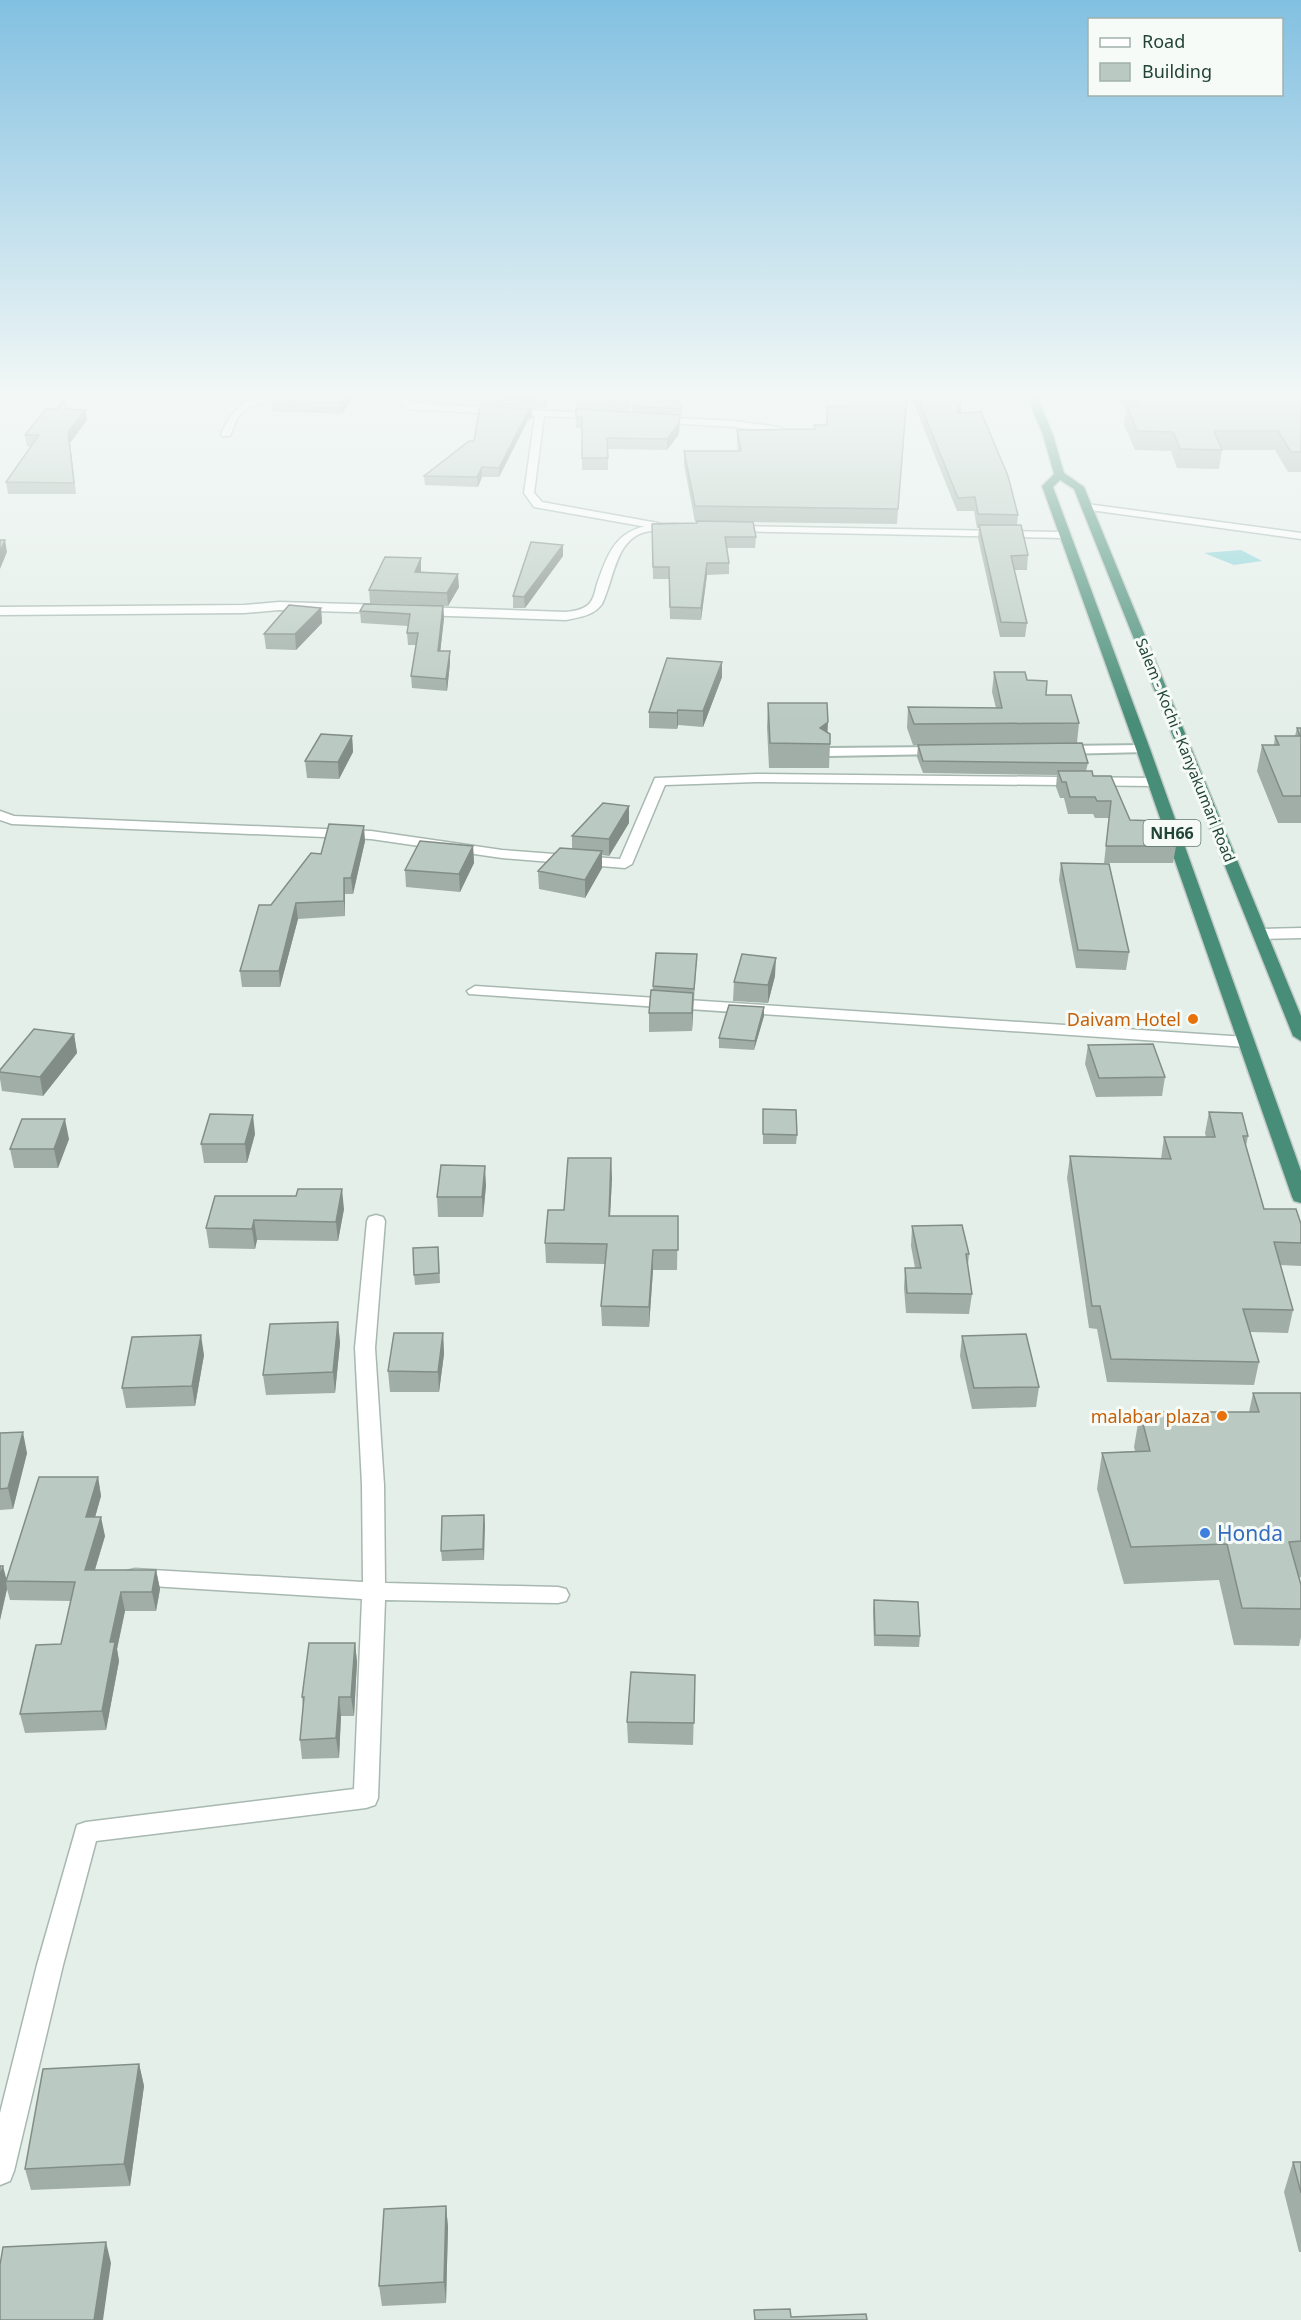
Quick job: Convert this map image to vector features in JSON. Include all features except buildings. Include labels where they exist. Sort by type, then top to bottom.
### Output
[{"type":"highway","name":"NH66","points":[[1052,502],[1143,749],[1301,1197]]},
{"type":"highway","name":"Salem - Kochi - Kanyakumari Road","points":[[1085,502],[1301,1035]]},
{"type":"street","points":[[535,502],[537,505],[637,526],[690,527]]},
{"type":"street","points":[[1087,507],[1301,536]]},
{"type":"street","points":[[0,611],[244,609],[279,606],[566,616],[585,612],[596,604],[619,542],[637,526]]},
{"type":"street","points":[[722,528],[1063,535]]},
{"type":"street","points":[[0,815],[12,820],[371,835],[502,854],[625,864],[660,781],[756,778],[1154,782]]},
{"type":"street","points":[[1262,934],[1301,933]]},
{"type":"street","points":[[475,991],[1246,1042]]},
{"type":"street","points":[[0,2171],[50,1965],[86,1832],[366,1798],[374,1591],[373,1485],[365,1348],[376,1221]]},
{"type":"street","points":[[111,1576],[374,1591],[558,1595]]},
{"type":"lane","points":[[1049,750],[1143,749]]},
{"type":"lane","points":[[827,752],[956,751]]},
{"type":"water","points":[[1241,550],[1262,561],[1234,565],[1204,553]]},
{"type":"place","name":"Daivam Hotel","points":[[1193,1019]]},
{"type":"place","name":"malabar plaza","points":[[1222,1416]]},
{"type":"place","name":"Honda","points":[[1205,1533]]}]
